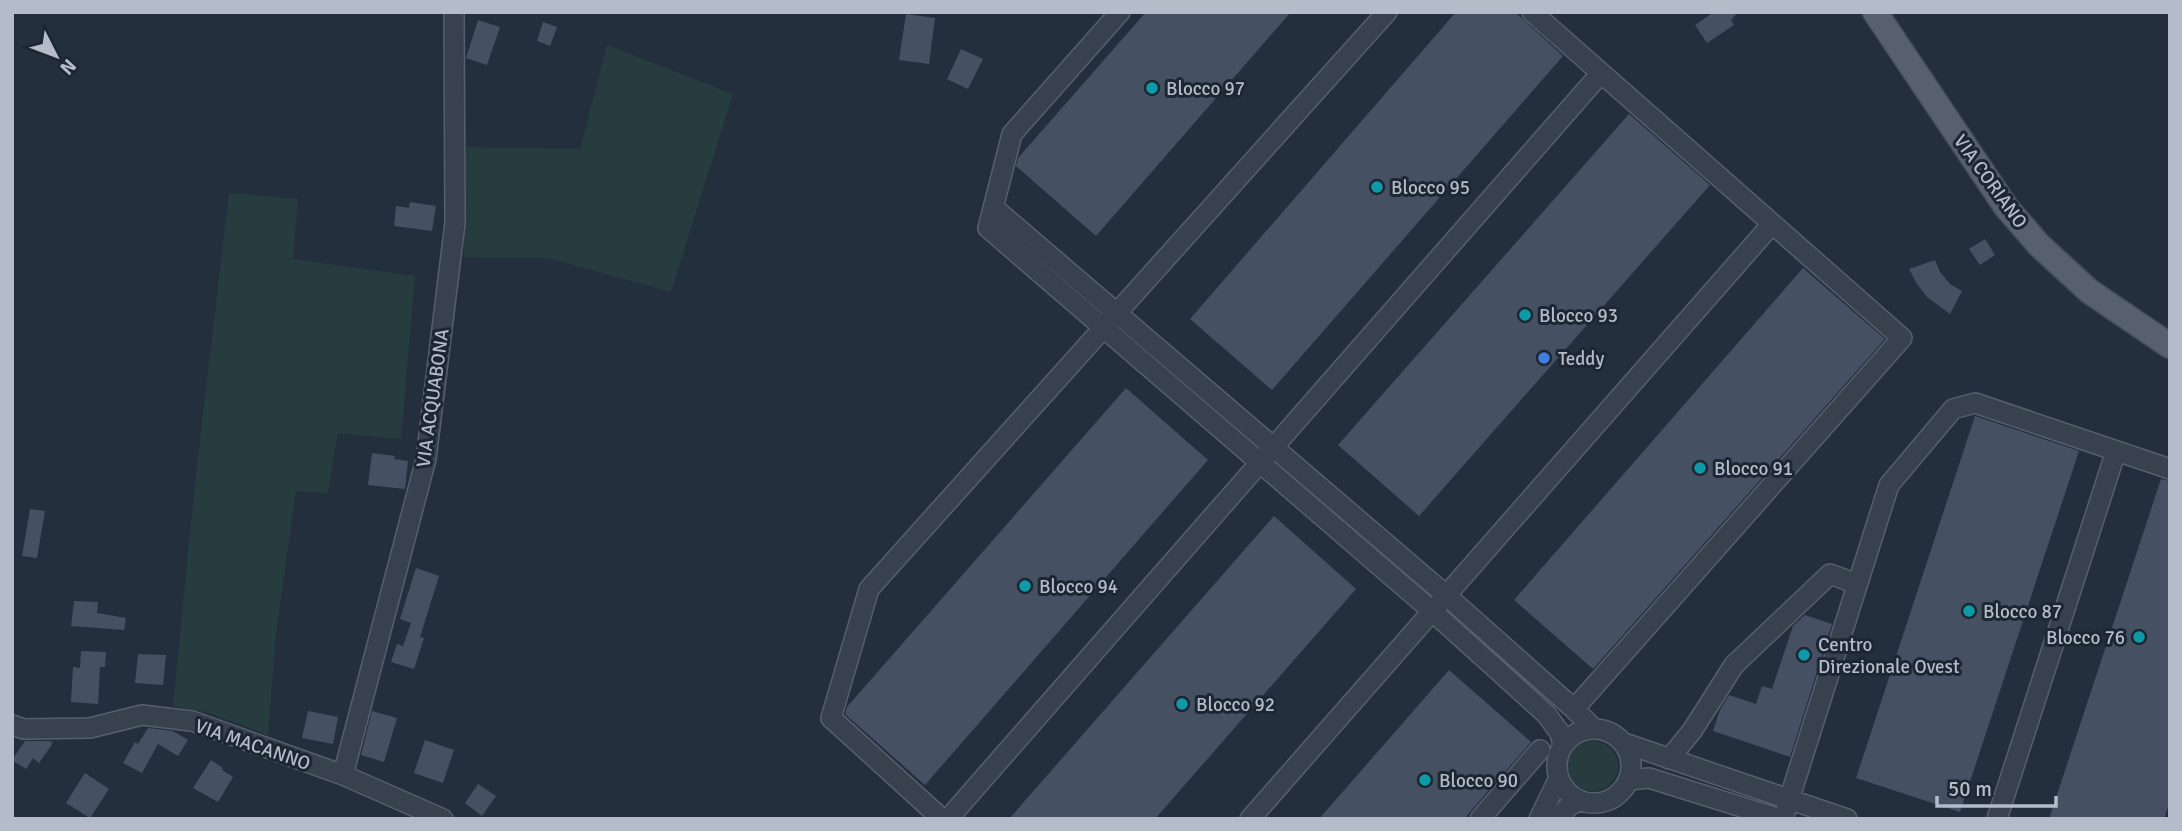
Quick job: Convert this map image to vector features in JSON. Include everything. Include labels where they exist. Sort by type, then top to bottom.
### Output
[{"type":"main road","name":"VIA CORIANO","points":[[1875,12],[2006,207],[2039,244],[2089,290],[2170,346]]},
{"type":"street","name":"VIA ACQUABONA","points":[[343,775],[426,459],[455,223],[454,12]]},
{"type":"street","points":[[1119,12],[1012,134],[988,228],[1273,447],[1446,595],[1592,728]]},
{"type":"street","points":[[942,819],[831,718],[869,589],[1387,12]]},
{"type":"street","points":[[1532,12],[1902,338],[1574,709]]},
{"type":"street","points":[[948,819],[1601,73]]},
{"type":"street","points":[[994,208],[1260,462],[1432,611],[1546,715],[1560,733],[1563,745]]},
{"type":"street","points":[[1250,819],[1772,224]]},
{"type":"street","points":[[1784,813],[1889,485],[1953,409],[1975,403],[2170,469]]},
{"type":"street","points":[[1997,819],[2116,451]]},
{"type":"street","points":[[1669,759],[1692,731],[1734,665],[1830,574],[1857,584]]},
{"type":"street","name":"VIA MACANNO","points":[[12,726],[24,729],[90,728],[142,715],[192,722],[343,775],[443,819]]},
{"type":"street","points":[[1558,819],[1569,806],[1579,801],[1598,803],[1611,799],[1621,791],[1628,780],[1630,755],[1615,734],[1604,729],[1581,730],[1571,736],[1558,755],[1556,767],[1564,789],[1579,801]]},
{"type":"street","points":[[1688,766],[1692,731]]},
{"type":"street","points":[[1624,743],[1688,766],[1784,813]]},
{"type":"street","points":[[1480,819],[1540,750]]},
{"type":"street","points":[[1539,819],[1559,778]]},
{"type":"street","points":[[1628,780],[1649,778],[1784,813],[1847,819]]},
{"type":"green space","points":[[607,45],[733,94],[671,292],[548,258],[464,257],[462,147],[580,149]]},
{"type":"green space","points":[[229,193],[298,199],[293,259],[415,276],[401,439],[338,433],[328,493],[296,491],[276,633],[268,735],[206,712],[173,706],[195,482]]},
{"type":"green space","points":[[1593,741],[1611,748],[1618,766],[1611,784],[1593,791],[1575,784],[1568,766],[1575,748]]},
{"type":"building","name":"Blocco 97","points":[[1146,12],[1291,12],[1096,236],[1016,166],[1018,158]]},
{"type":"building","name":"Blocco 95","points":[[1456,12],[1515,12],[1563,56],[1272,390],[1190,319]]},
{"type":"building","points":[[1714,12],[1738,12],[1731,20],[1734,25],[1707,43],[1695,25]]},
{"type":"building","points":[[906,14],[935,18],[929,64],[899,60]]},
{"type":"building","points":[[478,20],[500,27],[487,65],[466,58]]},
{"type":"building","points":[[543,22],[557,27],[550,46],[537,41]]},
{"type":"building","points":[[961,49],[983,59],[968,89],[947,79]]},
{"type":"building","name":"Blocco 93","points":[[1629,114],[1710,185],[1419,516],[1338,445]]},
{"type":"building","points":[[410,202],[436,206],[432,231],[394,226],[396,206],[409,208]]},
{"type":"building","points":[[1985,239],[1995,255],[1980,265],[1969,249]]},
{"type":"building","points":[[1935,260],[1940,272],[1950,284],[1962,291],[1950,314],[1927,297],[1909,269]]},
{"type":"building","name":"Blocco 91","points":[[1803,268],[1885,339],[1593,669],[1514,600]]},
{"type":"building","name":"Blocco 94","points":[[1126,388],[1208,460],[925,785],[845,714],[847,707]]},
{"type":"building","name":"Blocco 87","points":[[1975,416],[2079,451],[1960,812],[1856,778]]},
{"type":"building","points":[[372,453],[408,461],[405,489],[368,485]]},
{"type":"building","name":"Blocco 76","points":[[2161,479],[2170,481],[2170,801],[2164,819],[2049,819]]},
{"type":"building","points":[[30,509],[45,511],[37,558],[22,556]]},
{"type":"building","name":"Blocco 92","points":[[1274,516],[1356,589],[1155,819],[1009,819]]},
{"type":"building","points":[[416,568],[439,576],[420,637],[424,638],[414,669],[391,662],[397,644],[403,646],[411,623],[400,619]]},
{"type":"building","points":[[74,601],[98,602],[97,613],[126,618],[124,630],[71,626]]},
{"type":"building","name":"Centro Direzionale Ovest","points":[[1805,615],[1832,624],[1790,757],[1713,731],[1720,710],[1729,695],[1756,704],[1762,686],[1772,689],[1793,626]]},
{"type":"building","points":[[81,651],[106,652],[105,667],[100,667],[98,704],[71,702],[73,667],[80,668]]},
{"type":"building","points":[[138,654],[166,655],[163,685],[135,683]]},
{"type":"building","name":"Blocco 90","points":[[1449,670],[1531,742],[1465,819],[1319,819]]},
{"type":"building","points":[[308,711],[338,717],[333,744],[302,738]]},
{"type":"building","points":[[372,711],[397,718],[384,762],[361,755]]},
{"type":"building","points":[[148,728],[173,731],[188,740],[178,756],[158,744],[142,773],[123,763],[135,742],[138,744]]},
{"type":"building","points":[[425,740],[454,750],[443,783],[414,773]]},
{"type":"building","points":[[25,741],[53,743],[39,763],[33,758],[26,769],[12,760]]},
{"type":"building","points":[[211,760],[233,777],[218,802],[193,788]]},
{"type":"building","points":[[85,773],[109,789],[90,818],[66,803]]},
{"type":"building","points":[[478,784],[496,796],[482,816],[465,803]]},
{"type":"place","name":"Blocco 97","points":[[1152,88]]},
{"type":"place","name":"Blocco 95","points":[[1377,187]]},
{"type":"place","name":"Blocco 93","points":[[1525,315]]},
{"type":"place","name":"Teddy","points":[[1544,358]]},
{"type":"place","name":"Blocco 91","points":[[1700,468]]},
{"type":"place","name":"Blocco 94","points":[[1025,586]]},
{"type":"place","name":"Blocco 87","points":[[1969,611]]},
{"type":"place","name":"Blocco 76","points":[[2139,637]]},
{"type":"place","name":"Centro Direzionale Ovest","points":[[1804,655]]},
{"type":"place","name":"Blocco 92","points":[[1182,704]]},
{"type":"place","name":"Blocco 90","points":[[1425,780]]}]
